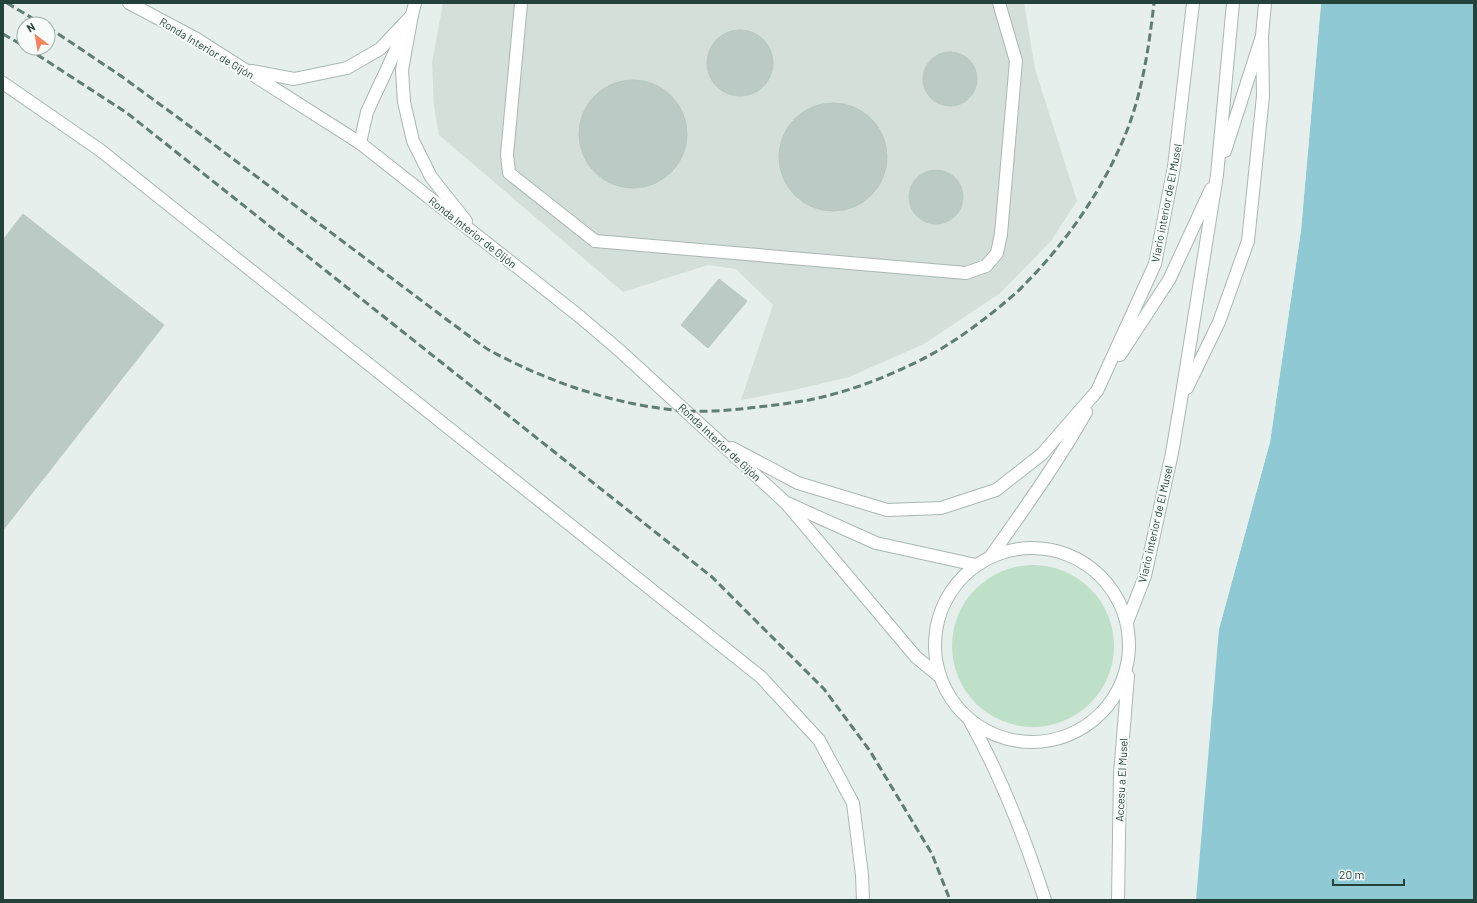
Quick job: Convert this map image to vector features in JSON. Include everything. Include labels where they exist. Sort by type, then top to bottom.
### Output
[{"type":"lane","name":"Ronda Interior de Gijón","points":[[129,3],[195,38],[360,143],[619,350],[786,503],[916,657],[938,675]]},
{"type":"lane","points":[[521,3],[507,155],[509,173],[595,241],[966,273],[986,266],[997,253],[1001,234],[1016,61],[999,3]]},
{"type":"lane","name":"Viario interior de El Musel","points":[[716,440],[798,483],[887,510],[941,508],[996,490],[1042,454],[1097,391],[1155,264],[1174,167],[1193,3]]},
{"type":"lane","name":"Viario interior de El Musel","points":[[1127,622],[1145,576],[1172,453],[1217,175],[1233,3]]},
{"type":"lane","name":"Viario interior de El Musel","points":[[1181,400],[1219,322],[1248,241],[1264,96],[1262,36],[1265,3]]},
{"type":"lane","points":[[245,70],[294,79],[347,68],[380,49],[413,9]]},
{"type":"lane","points":[[360,143],[367,112],[413,9]]},
{"type":"lane","points":[[413,9],[402,70],[404,102],[413,141],[431,177],[481,239]]},
{"type":"lane","name":"Viario interior de El Musel","points":[[991,556],[1070,440],[1097,391],[1169,280],[1217,175],[1262,36]]},
{"type":"lane","points":[[3,83],[100,150],[761,677],[819,740],[853,803],[862,875],[863,900]]},
{"type":"lane","name":"Ronda Interior de Gijón","points":[[786,503],[876,543],[976,565]]},
{"type":"lane","name":"Accesu a El Musel","points":[[1043,897],[1030,854],[989,754],[970,720],[947,695],[938,675],[934,645],[937,621],[950,591],[976,565],[991,556],[1024,547],[1058,550],[1090,566],[1114,591],[1127,622],[1129,659],[1120,774],[1118,900]]},
{"type":"lane","name":"Accesu a El Musel","points":[[970,720],[998,737],[1025,742],[1032,743],[1065,737],[1097,718],[1118,691],[1129,659]]},
{"type":"shaded area","points":[[443,3],[1024,3],[1035,69],[1077,201],[1051,241],[999,294],[924,344],[849,377],[794,390],[741,400],[773,305],[736,269],[708,265],[623,292],[439,135],[434,107],[432,63]]},
{"type":"green space","points":[[1025,565],[1041,565],[1057,568],[1071,574],[1085,583],[1096,594],[1105,608],[1111,622],[1114,646],[1113,662],[1105,684],[1096,698],[1085,709],[1071,718],[1057,724],[1041,727],[1025,727],[1009,724],[995,718],[981,709],[970,698],[961,684],[955,670],[952,654],[952,638],[955,622],[961,608],[970,594],[981,583],[995,574],[1009,568]]},
{"type":"water","points":[[1321,3],[1474,3],[1474,900],[1190,900],[1186,776],[1219,629],[1270,442],[1301,230]]},
{"type":"pier","points":[[1319,3],[1321,3],[1301,230],[1270,442],[1219,629],[1196,900],[1188,900],[1184,776],[1217,629],[1268,441],[1299,230]]},
{"type":"building","points":[[740,30],[753,33],[763,40],[770,50],[773,63],[770,76],[763,86],[753,93],[740,96],[727,93],[717,86],[710,76],[707,63],[710,50],[717,40],[727,33]]},
{"type":"building","points":[[950,52],[960,54],[969,60],[975,69],[977,79],[975,89],[969,98],[960,104],[950,106],[940,104],[931,98],[925,89],[923,79],[925,69],[931,60],[940,54]]},
{"type":"building","points":[[633,80],[654,84],[672,95],[683,113],[687,134],[683,155],[672,173],[654,184],[633,188],[612,184],[594,173],[583,155],[579,134],[583,113],[594,95],[612,84]]},
{"type":"building","points":[[833,103],[854,107],[872,118],[883,136],[887,157],[883,178],[872,196],[854,207],[833,211],[812,207],[794,196],[783,178],[779,157],[783,136],[794,118],[812,107]]},
{"type":"building","points":[[936,170],[946,172],[955,178],[961,187],[963,197],[961,207],[955,216],[946,222],[936,224],[926,222],[917,216],[911,207],[909,197],[911,187],[917,178],[926,172]]},
{"type":"building","points":[[23,214],[164,325],[3,530],[3,240]]},
{"type":"building","points":[[719,279],[747,301],[708,348],[681,325]]},
{"type":"railway","points":[[7,3],[29,16]]},
{"type":"railway","points":[[56,32],[121,76],[180,119],[489,350],[535,372],[585,391],[662,409],[705,411],[749,408],[809,400],[872,382],[921,360],[945,346],[981,322],[1017,293],[1040,268],[1070,231],[1084,212],[1109,171],[1128,128],[1138,98],[1148,51],[1154,3]]},
{"type":"railway","points":[[3,34],[16,41]]},
{"type":"railway","points":[[39,56],[127,113],[712,577],[824,689],[870,751],[932,854],[950,900]]}]
